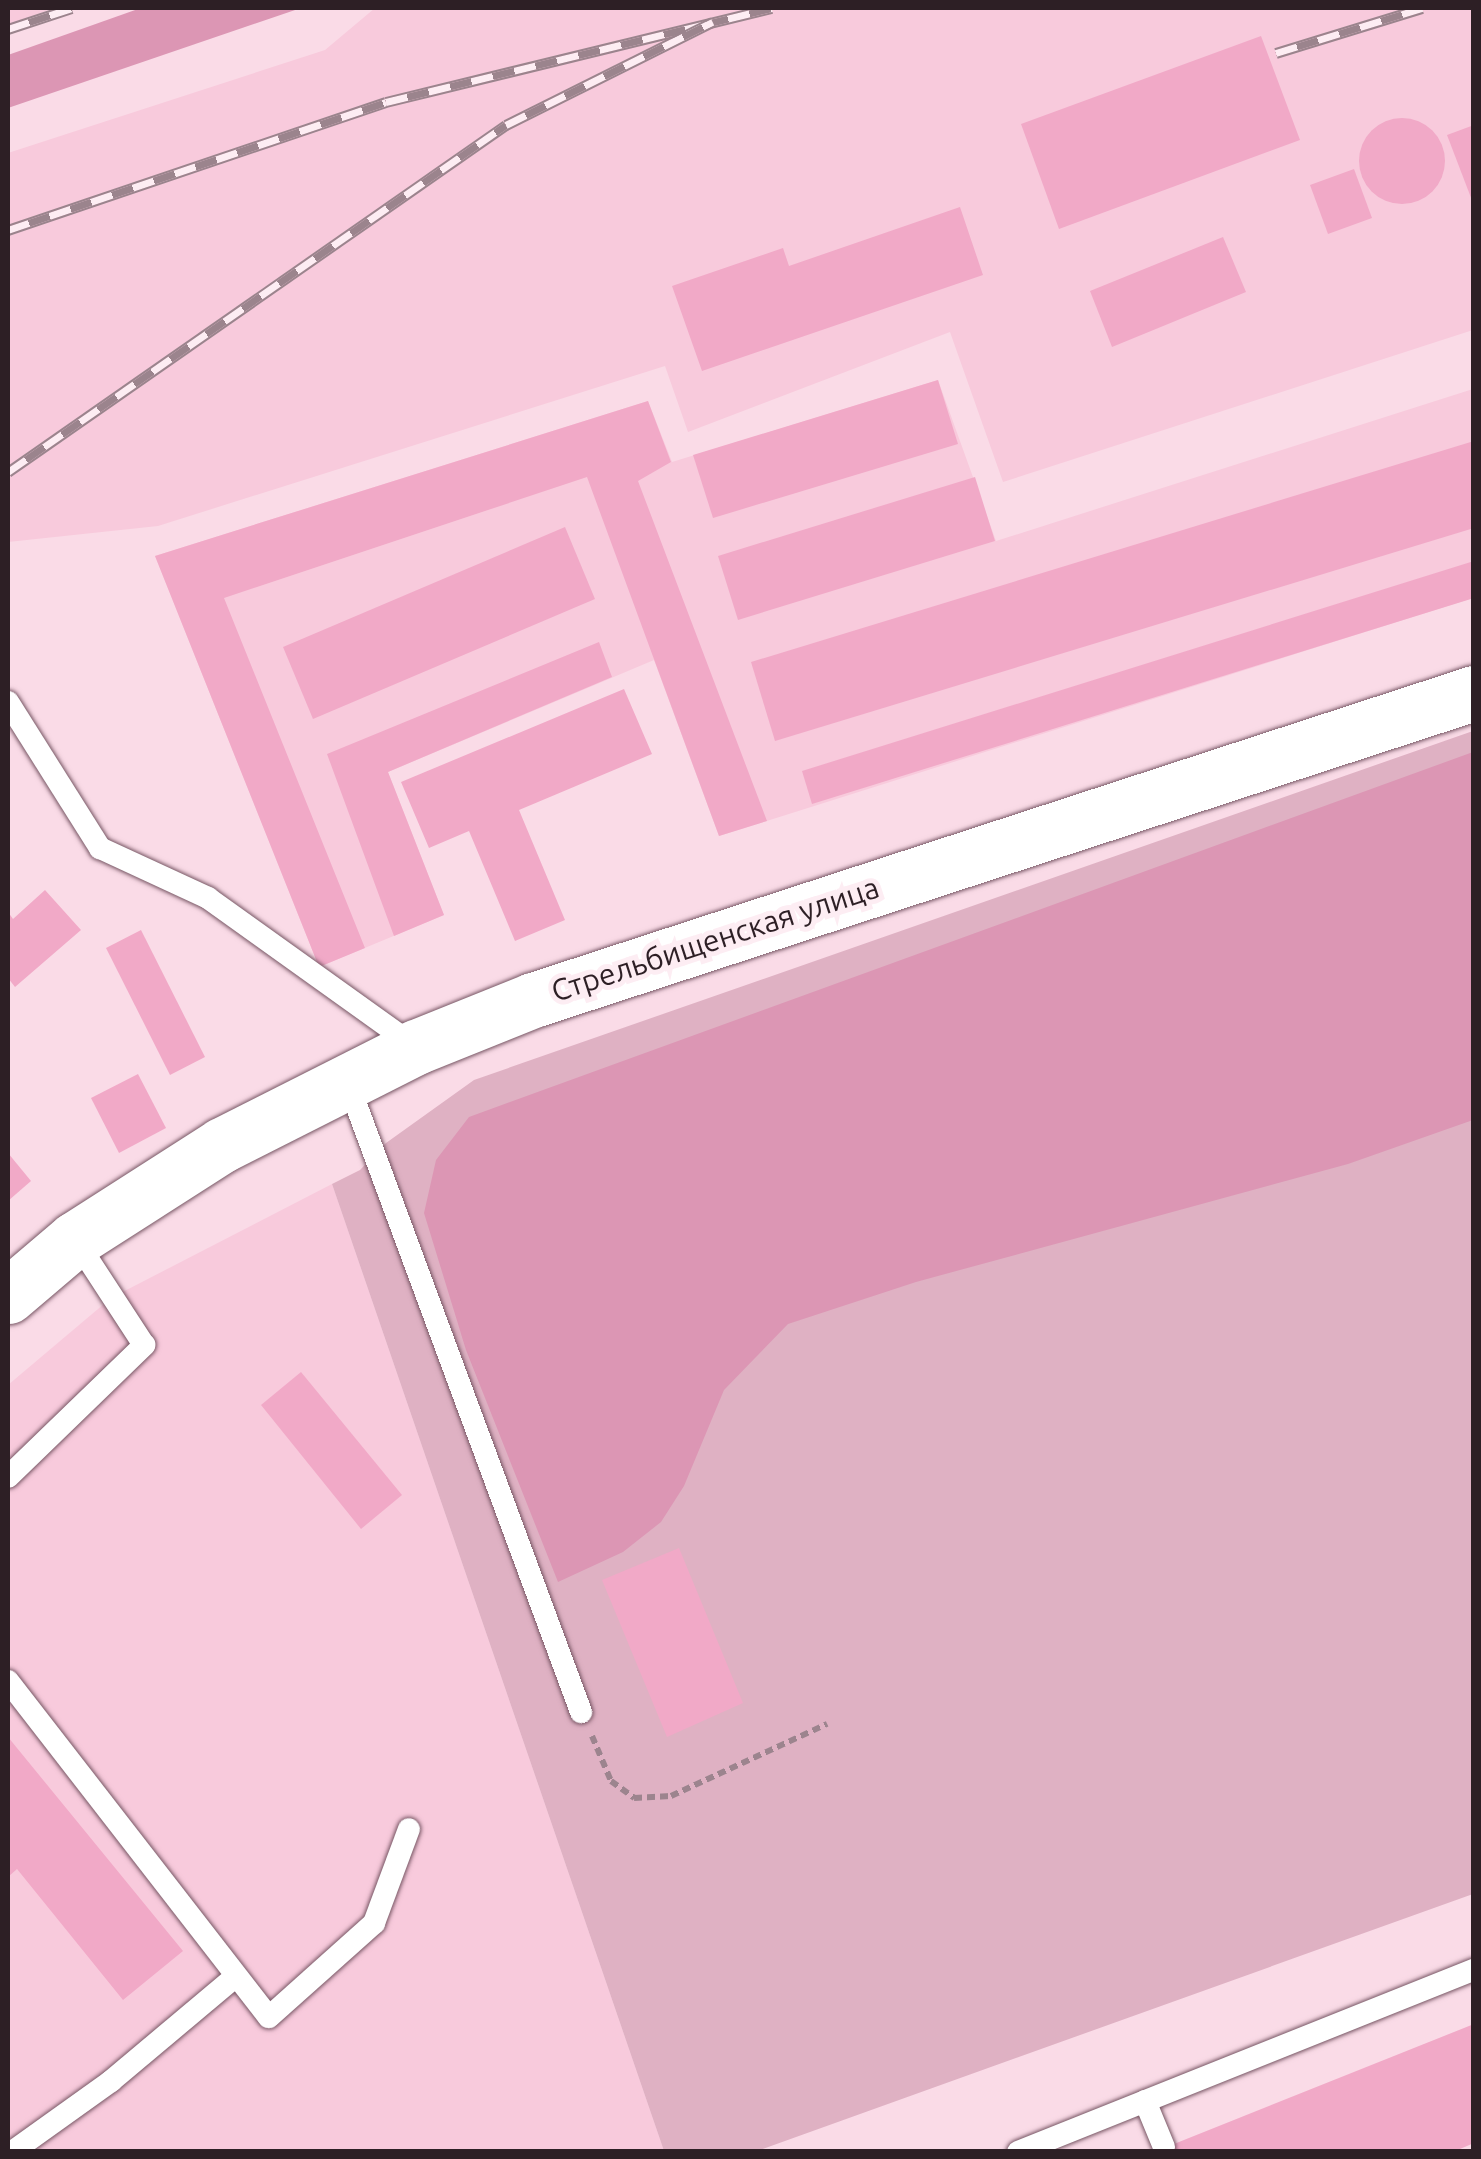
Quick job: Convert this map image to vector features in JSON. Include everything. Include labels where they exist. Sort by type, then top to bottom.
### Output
[{"type":"main road","name":"Стрельбищенская улица","points":[[8,1296],[75,1239],[222,1145],[416,1047],[533,1000],[1474,693]]},
{"type":"lane","points":[[8,702],[100,848],[208,898],[416,1047]]},
{"type":"lane","points":[[347,1079],[581,1712]]},
{"type":"lane","points":[[8,1477],[144,1344],[75,1239]]},
{"type":"lane","points":[[8,1681],[269,2018],[374,1923],[410,1829]]},
{"type":"lane","points":[[1018,2152],[1474,1970]]},
{"type":"lane","points":[[12,2152],[111,2081],[236,1976]]},
{"type":"lane","points":[[1144,2101],[1164,2148]]},
{"type":"path","points":[[581,1712],[611,1781],[634,1798],[670,1796],[828,1724]]},
{"type":"shaded area","points":[[8,8],[53,8],[8,26]]},
{"type":"shaded area","points":[[301,8],[8,108],[8,55],[138,9]]},
{"type":"shaded area","points":[[375,8],[1473,8],[1473,330],[1003,482],[950,332],[688,432],[665,366],[158,526],[8,542],[8,153],[325,50]]},
{"type":"shaded area","points":[[938,380],[996,541],[1473,389],[1473,598],[719,836],[654,660],[388,772],[444,915],[319,967],[155,556],[648,401],[672,462]]},
{"type":"shaded area","points":[[1473,731],[1473,1894],[757,2151],[664,2151],[332,1184],[360,1170],[386,1143],[474,1080]]},
{"type":"shaded area","points":[[1473,752],[1473,1120],[1348,1164],[916,1282],[788,1324],[724,1390],[684,1486],[661,1522],[623,1552],[558,1582],[466,1350],[424,1213],[436,1160],[469,1117]]},
{"type":"shaded area","points":[[332,1184],[664,2151],[8,2152],[8,1385],[111,1298]]},
{"type":"building","points":[[1261,36],[1300,140],[1059,229],[1021,124]]},
{"type":"building","points":[[1402,118],[1432,131],[1445,161],[1432,191],[1402,204],[1372,191],[1359,161],[1372,131]]},
{"type":"building","points":[[1474,125],[1474,203],[1473,203],[1447,135]]},
{"type":"building","points":[[1354,169],[1372,218],[1328,234],[1310,185]]},
{"type":"building","points":[[960,207],[983,275],[702,371],[672,286],[783,248],[789,266]]},
{"type":"building","points":[[1223,237],[1246,292],[1112,347],[1090,291]]},
{"type":"building","points":[[938,380],[958,444],[713,518],[693,455]]},
{"type":"building","points":[[648,401],[671,462],[638,481],[767,821],[719,836],[587,477],[224,598],[365,948],[319,967],[155,556]]},
{"type":"building","points":[[1474,441],[1474,528],[775,741],[751,662]]},
{"type":"building","points":[[975,477],[995,541],[738,620],[718,556]]},
{"type":"building","points":[[565,527],[595,599],[313,719],[283,647]]},
{"type":"building","points":[[1474,561],[1474,598],[812,804],[802,771]]},
{"type":"building","points":[[599,642],[612,677],[388,772],[444,915],[394,936],[327,754]]},
{"type":"building","points":[[624,689],[652,754],[519,810],[565,920],[515,941],[469,831],[429,848],[401,782]]},
{"type":"building","points":[[45,890],[81,930],[15,987],[8,978],[8,912],[13,919]]},
{"type":"building","points":[[141,930],[205,1057],[170,1075],[106,948]]},
{"type":"building","points":[[138,1074],[166,1128],[119,1153],[91,1098]]},
{"type":"building","points":[[8,1153],[31,1181],[8,1201]]},
{"type":"building","points":[[301,1372],[402,1495],[361,1529],[261,1405]]},
{"type":"building","points":[[679,1548],[743,1703],[667,1737],[602,1580]]},
{"type":"building","points":[[8,1737],[183,1951],[123,2000],[17,1869],[8,1877]]},
{"type":"building","points":[[1474,2024],[1474,2143],[1453,2152],[1154,2152]]},
{"type":"railway","points":[[8,29],[72,8]]},
{"type":"railway","points":[[8,230],[386,102],[772,8]]},
{"type":"railway","points":[[1276,53],[1422,8]]},
{"type":"railway","points":[[8,472],[506,125],[713,22]]}]
